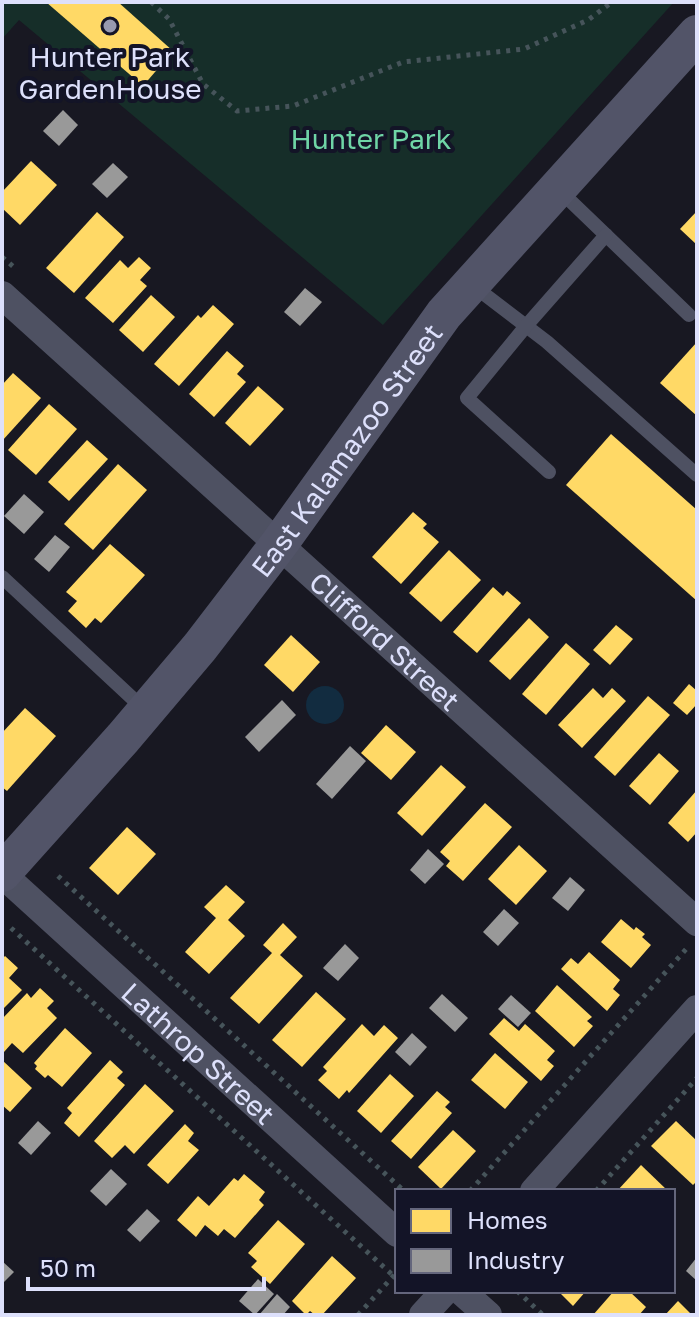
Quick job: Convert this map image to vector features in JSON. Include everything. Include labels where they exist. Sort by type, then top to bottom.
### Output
[{"type":"street","name":"East Kalamazoo Street","points":[[2,874],[200,647],[279,544],[444,314],[557,188],[692,49]]},
{"type":"street","name":"Clifford Street","points":[[2,295],[697,922]]},
{"type":"street","name":"Lathrop Street","points":[[2,874],[395,1231]]},
{"type":"street","points":[[536,1189],[697,1009]]},
{"type":"street","points":[[423,1315],[443,1293]]},
{"type":"street","points":[[463,1293],[488,1315]]},
{"type":"lane","points":[[557,188],[689,315]]},
{"type":"lane","points":[[549,472],[467,398],[606,235]]},
{"type":"lane","points":[[471,284],[526,326],[697,475]]},
{"type":"lane","points":[[2,577],[146,711]]},
{"type":"path","points":[[151,2],[169,19],[203,84],[237,111],[293,106],[403,62],[524,49],[588,20],[612,2]]},
{"type":"path","points":[[58,876],[402,1189]]},
{"type":"path","points":[[11,928],[395,1275]]},
{"type":"path","points":[[472,1189],[697,937]]},
{"type":"path","points":[[598,1189],[697,1078]]},
{"type":"path","points":[[358,1315],[395,1277]]},
{"type":"path","points":[[519,1293],[543,1315]]},
{"type":"green space","name":"Hunter Park","points":[[2,2],[674,2],[383,325],[19,20],[2,39]]},
{"type":"water","points":[[325,686],[338,692],[344,705],[338,718],[325,724],[312,718],[306,705],[312,692]]},
{"type":"building: Homes","name":"Hunter Park GardenHouse","points":[[46,2],[118,2],[173,51],[143,86]]},
{"type":"building: Homes","points":[[31,161],[57,185],[20,225],[2,208],[2,192]]},
{"type":"building: Homes","points":[[697,211],[697,245],[680,229]]},
{"type":"building: Homes","points":[[97,212],[124,237],[74,293],[46,268]]},
{"type":"building: Homes","points":[[139,257],[151,268],[140,280],[147,286],[113,323],[85,298],[120,260],[128,268]]},
{"type":"building: Homes","points":[[151,295],[175,317],[143,352],[119,330]]},
{"type":"building: Homes","points":[[213,305],[234,324],[179,386],[154,364],[198,315],[201,318]]},
{"type":"building: Homes","points":[[697,342],[697,416],[660,383]]},
{"type":"building: Homes","points":[[227,351],[244,366],[237,374],[246,382],[214,417],[189,394]]},
{"type":"building: Homes","points":[[13,373],[41,398],[2,441],[2,385]]},
{"type":"building: Homes","points":[[258,386],[284,409],[250,446],[225,423]]},
{"type":"building: Homes","points":[[49,404],[77,429],[36,475],[8,450]]},
{"type":"building: Homes","points":[[611,434],[697,510],[697,601],[566,485]]},
{"type":"building: Homes","points":[[87,440],[108,459],[69,501],[48,482]]},
{"type":"building: Homes","points":[[118,464],[147,490],[93,550],[64,524]]},
{"type":"building: Homes","points":[[413,512],[427,524],[423,528],[439,542],[401,584],[372,557]]},
{"type":"building: Homes","points":[[110,544],[145,575],[101,623],[95,618],[86,628],[68,611],[77,601],[66,592]]},
{"type":"building: Homes","points":[[449,550],[481,580],[441,622],[409,593]]},
{"type":"building: Homes","points":[[493,587],[503,596],[507,591],[521,603],[477,653],[453,632]]},
{"type":"building: Homes","points":[[529,618],[549,637],[510,680],[489,661]]},
{"type":"building: Homes","points":[[616,625],[633,639],[610,665],[593,650]]},
{"type":"building: Homes","points":[[291,635],[320,662],[293,692],[264,665]]},
{"type":"building: Homes","points":[[566,643],[590,664],[546,715],[522,694]]},
{"type":"building: Homes","points":[[689,684],[697,691],[697,704],[687,715],[673,703]]},
{"type":"building: Homes","points":[[593,688],[603,698],[612,688],[626,701],[582,748],[558,725]]},
{"type":"building: Homes","points":[[648,696],[670,715],[615,776],[594,757]]},
{"type":"building: Homes","points":[[25,708],[56,736],[7,791],[2,787],[2,733]]},
{"type":"building: Homes","points":[[386,725],[416,752],[391,780],[361,753]]},
{"type":"building: Homes","points":[[659,753],[679,771],[650,805],[629,786]]},
{"type":"building: Homes","points":[[441,765],[466,787],[422,836],[397,813]]},
{"type":"building: Homes","points":[[697,790],[697,832],[688,842],[668,823]]},
{"type":"building: Homes","points":[[485,803],[512,827],[463,881],[446,866],[450,861],[440,852]]},
{"type":"building: Homes","points":[[127,827],[156,854],[118,895],[89,868]]},
{"type":"building: Homes","points":[[519,845],[547,871],[516,905],[488,879]]},
{"type":"building: Homes","points":[[226,885],[245,902],[228,920],[245,936],[209,974],[185,952],[216,918],[204,907]]},
{"type":"building: Homes","points":[[621,919],[634,930],[636,927],[645,934],[642,937],[651,945],[631,968],[601,942]]},
{"type":"building: Homes","points":[[283,923],[297,937],[280,955],[303,976],[259,1024],[230,998],[272,953],[263,945]]},
{"type":"building: Homes","points":[[589,952],[620,980],[613,989],[620,995],[607,1011],[561,969],[571,958],[578,964]]},
{"type":"building: Homes","points":[[5,956],[18,968],[9,978],[22,990],[2,1010],[2,959]]},
{"type":"building: Homes","points":[[557,985],[592,1017],[587,1021],[593,1026],[574,1047],[535,1011]]},
{"type":"building: Homes","points":[[40,988],[54,1001],[47,1008],[57,1018],[23,1053],[12,1043],[4,1052],[2,1019],[27,993],[31,998]]},
{"type":"building: Homes","points":[[316,992],[346,1019],[302,1067],[272,1040]]},
{"type":"building: Homes","points":[[504,1018],[519,1031],[525,1024],[555,1051],[547,1060],[554,1066],[541,1081],[489,1034]]},
{"type":"building: Homes","points":[[362,1024],[374,1036],[384,1025],[398,1038],[349,1093],[347,1090],[339,1099],[318,1080],[327,1071],[323,1067]]},
{"type":"building: Homes","points":[[65,1028],[92,1053],[62,1087],[48,1075],[45,1078],[35,1069],[37,1066],[34,1063]]},
{"type":"building: Homes","points":[[495,1053],[528,1082],[505,1109],[471,1080]]},
{"type":"building: Homes","points":[[2,1060],[32,1088],[10,1112],[2,1105]]},
{"type":"building: Homes","points":[[110,1060],[123,1072],[117,1078],[125,1085],[79,1137],[64,1123],[72,1113],[67,1108]]},
{"type":"building: Homes","points":[[390,1074],[414,1096],[381,1133],[357,1111]]},
{"type":"building: Homes","points":[[145,1084],[174,1111],[134,1154],[125,1145],[112,1158],[94,1141]]},
{"type":"building: Homes","points":[[437,1091],[450,1102],[445,1107],[452,1113],[411,1159],[391,1141]]},
{"type":"building: Homes","points":[[676,1121],[697,1141],[697,1181],[693,1185],[651,1146]]},
{"type":"building: Homes","points":[[185,1124],[194,1133],[188,1141],[199,1150],[168,1184],[147,1165]]},
{"type":"building: Homes","points":[[453,1130],[476,1151],[441,1189],[418,1167]]},
{"type":"building: Homes","points":[[641,1165],[666,1189],[619,1189]]},
{"type":"building: Homes","points":[[244,1174],[265,1192],[259,1200],[264,1205],[235,1238],[224,1229],[218,1236],[205,1225],[196,1237],[177,1220],[198,1196],[209,1206],[234,1178],[238,1181]]},
{"type":"building: Homes","points":[[278,1220],[305,1244],[270,1284],[251,1267],[257,1261],[248,1253]]},
{"type":"building: Homes","points":[[332,1256],[356,1278],[322,1315],[310,1311],[306,1315],[292,1301]]},
{"type":"building: Homes","points":[[560,1293],[584,1293],[573,1306]]},
{"type":"building: Homes","points":[[612,1293],[631,1293],[646,1307],[639,1315],[593,1315]]},
{"type":"building: Homes","points":[[678,1301],[692,1315],[665,1315]]},
{"type":"building: Industry","points":[[63,110],[78,125],[59,146],[43,131]]},
{"type":"building: Industry","points":[[113,163],[128,177],[107,198],[92,184]]},
{"type":"building: Industry","points":[[305,288],[322,302],[300,326],[284,312]]},
{"type":"building: Industry","points":[[24,494],[44,512],[24,534],[4,516]]},
{"type":"building: Industry","points":[[55,535],[70,547],[49,572],[34,559]]},
{"type":"building: Industry","points":[[282,700],[296,715],[259,752],[245,737]]},
{"type":"building: Industry","points":[[350,746],[366,761],[332,799],[316,784]]},
{"type":"building: Industry","points":[[428,849],[444,864],[425,884],[410,870]]},
{"type":"building: Industry","points":[[570,877],[585,890],[568,911],[552,898]]},
{"type":"building: Industry","points":[[504,909],[519,923],[498,946],[483,932]]},
{"type":"building: Industry","points":[[345,944],[359,958],[338,981],[323,968]]},
{"type":"building: Industry","points":[[442,994],[468,1018],[455,1032],[429,1008]]},
{"type":"building: Industry","points":[[511,995],[531,1013],[518,1027],[498,1009]]},
{"type":"building: Industry","points":[[412,1033],[427,1047],[410,1066],[395,1052]]},
{"type":"building: Industry","points":[[38,1121],[51,1133],[31,1155],[18,1143]]},
{"type":"building: Industry","points":[[111,1169],[127,1184],[106,1206],[90,1191]]},
{"type":"building: Industry","points":[[147,1209],[160,1221],[140,1242],[127,1230]]},
{"type":"building: Industry","points":[[697,1257],[697,1281],[686,1271]]},
{"type":"building: Industry","points":[[2,1261],[14,1272],[2,1284]]},
{"type":"building: Industry","points":[[258,1279],[274,1294],[255,1315],[239,1301]]},
{"type":"building: Industry","points":[[277,1294],[290,1307],[283,1315],[259,1315]]},
{"type":"place","name":"Hunter Park GardenHouse","points":[[110,26]]}]
